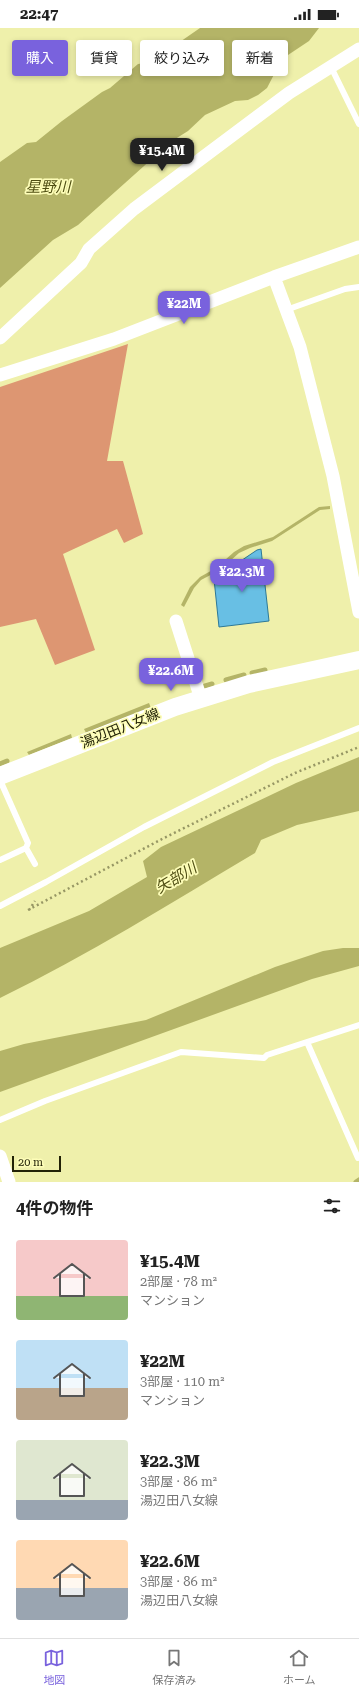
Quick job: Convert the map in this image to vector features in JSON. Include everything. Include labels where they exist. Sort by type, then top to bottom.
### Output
[{"type":"main road","name":"湯辺田八女線","points":[[0,776],[174,707],[201,698],[249,684],[359,660]]},
{"type":"street","points":[[0,338],[81,263],[89,249],[134,209],[289,93],[359,49]]},
{"type":"street","points":[[0,375],[114,339],[274,277],[359,247]]},
{"type":"street","points":[[274,277],[300,347],[333,476],[359,612]]},
{"type":"street","points":[[176,621],[201,698]]},
{"type":"street","points":[[0,1156],[9,1182]]},
{"type":"lane","points":[[331,67],[359,124]]},
{"type":"lane","points":[[286,310],[345,289],[359,287]]},
{"type":"lane","points":[[0,906],[144,827],[273,762],[359,728]]},
{"type":"lane","points":[[0,780],[28,843],[26,848],[34,864]]},
{"type":"lane","points":[[0,860],[26,848]]},
{"type":"lane","points":[[0,1120],[45,1101],[180,1052],[264,1058],[267,1055],[344,1028],[359,1025]]},
{"type":"lane","points":[[307,1042],[358,1158]]},
{"type":"path","points":[[28,910],[162,839],[295,773],[359,748]]},
{"type":"shaded area","points":[[128,344],[107,461],[123,461],[143,534],[124,543],[117,529],[63,554],[95,650],[55,665],[36,619],[0,627],[0,387]]},
{"type":"water","name":"星野川","points":[[200,28],[319,28],[309,41],[288,55],[288,40],[232,40],[232,76],[273,76],[267,88],[248,100],[235,101],[205,115],[188,131],[172,141],[78,225],[53,240],[0,288],[0,162],[27,143],[36,142],[62,121],[102,92],[110,88],[124,76],[132,76],[132,69],[138,64],[140,64],[140,76],[224,76],[224,40],[183,40]]},
{"type":"water","points":[[330,506],[330,509],[320,510],[272,541],[239,553],[220,570],[201,580],[194,588],[184,607],[181,605],[190,587],[200,577],[216,568],[234,552],[244,546],[273,537],[319,507]]},
{"type":"water","points":[[149,703],[151,708],[86,733],[84,729]]},
{"type":"water","points":[[71,734],[72,738],[29,755],[27,752]]},
{"type":"water","name":"矢部川","points":[[359,757],[359,811],[297,825],[261,840],[255,853],[161,910],[65,964],[0,998],[0,948],[89,911],[147,877],[143,861],[161,847],[296,783]]},
{"type":"water","points":[[343,948],[359,948],[359,966],[312,979],[0,1092],[0,1051],[24,1044],[146,1020],[275,967],[323,951]]},
{"type":"building","points":[[261,549],[269,621],[219,627],[214,579],[257,550]]},
{"type":"waterway","points":[[252,673],[265,670]]},
{"type":"waterway","points":[[226,680],[244,675]]},
{"type":"waterway","points":[[205,686],[212,684]]},
{"type":"waterway","points":[[0,764],[7,761]]}]
